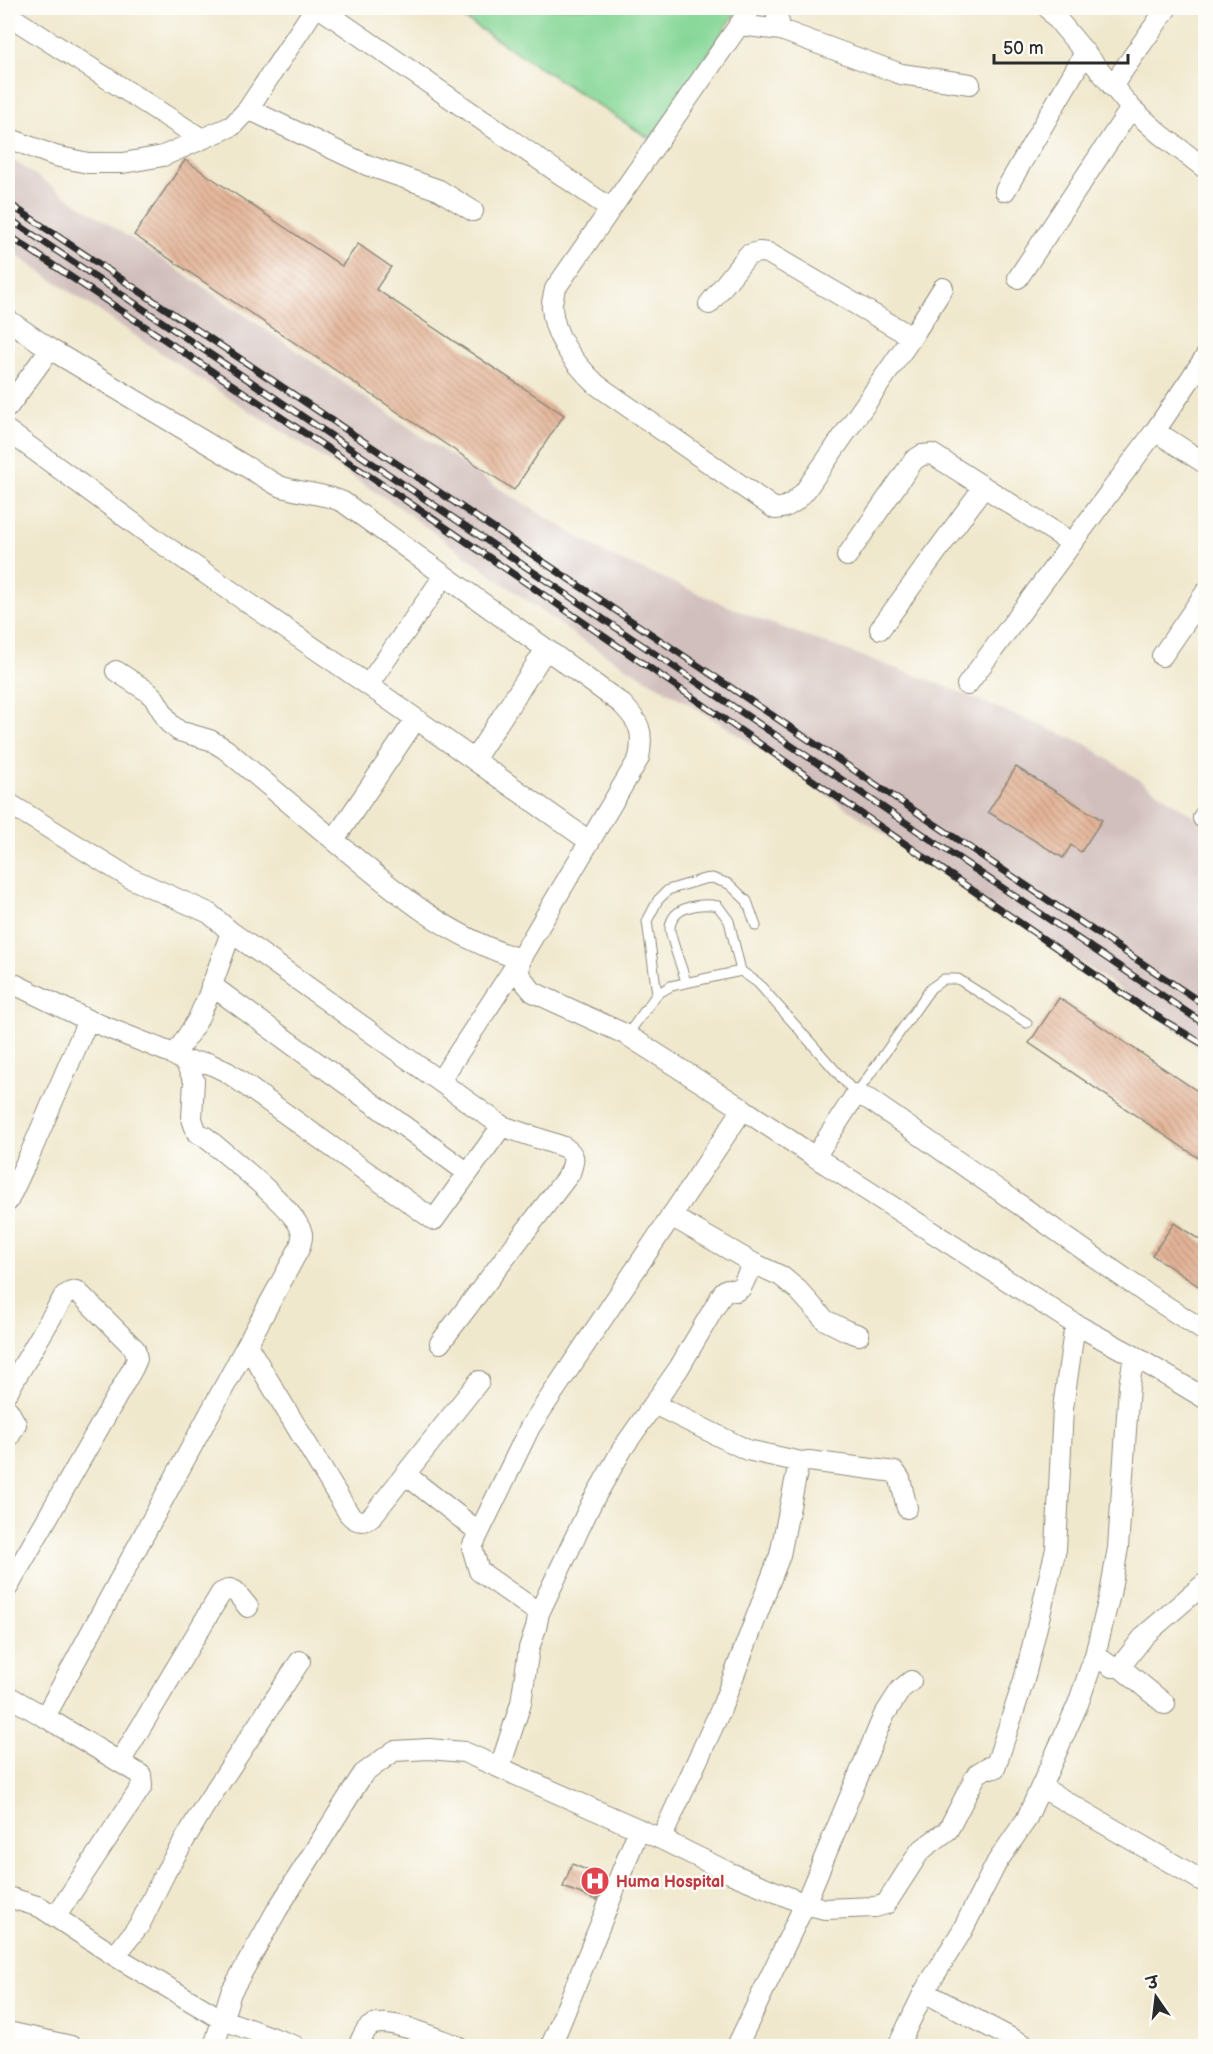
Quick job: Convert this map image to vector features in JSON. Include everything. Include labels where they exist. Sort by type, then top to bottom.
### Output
[{"type":"street","points":[[8,138],[55,156],[88,163],[123,163],[163,156],[202,140],[232,126],[248,109],[315,8]]},
{"type":"street","points":[[320,8],[611,209]]},
{"type":"street","points":[[751,8],[555,289],[551,306],[555,323],[568,351],[581,370],[597,385],[775,509],[784,508],[795,502],[805,491],[912,337],[943,288]]},
{"type":"street","points":[[775,8],[781,30]]},
{"type":"street","points":[[1048,8],[1131,108],[1160,134],[1206,169]]},
{"type":"street","points":[[1112,86],[1167,8]]},
{"type":"street","points":[[8,15],[202,140]]},
{"type":"street","points":[[739,25],[781,30],[901,74],[970,84]]},
{"type":"street","points":[[1005,191],[1085,53]]},
{"type":"street","points":[[1018,278],[1131,108]]},
{"type":"street","points":[[248,109],[367,165],[439,190],[473,211]]},
{"type":"street","points":[[709,304],[748,255],[759,252],[768,253],[912,337]]},
{"type":"street","points":[[8,320],[50,349],[277,485],[289,490],[330,496],[343,502],[622,704],[634,716],[640,728],[642,741],[639,758],[519,959],[440,1081]]},
{"type":"street","points":[[8,407],[50,349]]},
{"type":"street","points":[[967,685],[1155,430],[1206,356]]},
{"type":"street","points":[[1155,430],[1206,464]]},
{"type":"street","points":[[8,431],[158,541],[589,841]]},
{"type":"street","points":[[847,556],[914,460],[922,455],[932,454],[1072,543]]},
{"type":"street","points":[[880,629],[983,488]]},
{"type":"street","points":[[368,685],[444,576]]},
{"type":"street","points":[[1162,656],[1206,592]]},
{"type":"street","points":[[474,760],[546,649]]},
{"type":"street","points":[[116,671],[147,691],[155,699],[169,723],[179,731],[210,740],[225,749],[394,891],[470,941],[492,951],[519,959]]},
{"type":"street","points":[[334,840],[416,719]]},
{"type":"street","points":[[8,803],[130,878],[209,913],[231,932],[502,1126],[564,1147],[572,1152],[574,1160],[570,1173],[440,1343]]},
{"type":"street","points":[[180,1058],[197,1021],[231,932]]},
{"type":"street","points":[[519,959],[519,975],[533,992],[627,1035],[1076,1324],[1206,1399]]},
{"type":"street","points":[[8,981],[88,1020],[180,1058],[208,1063],[228,1072],[434,1220],[502,1126]]},
{"type":"street","points":[[211,985],[468,1173]]},
{"type":"street","points":[[8,1200],[88,1020]]},
{"type":"street","points":[[45,1717],[300,1247],[302,1234],[298,1223],[282,1204],[204,1136],[196,1133],[192,1119],[194,1080],[180,1058]]},
{"type":"street","points":[[815,1157],[856,1094],[870,1100],[1206,1332]]},
{"type":"street","points":[[539,1613],[479,1571],[472,1547],[530,1427],[743,1109]]},
{"type":"street","points":[[671,1216],[753,1263],[781,1276],[798,1290],[825,1320],[860,1335]]},
{"type":"street","points":[[500,1767],[521,1703],[529,1648],[539,1613],[591,1504],[622,1448],[679,1368],[724,1291],[728,1289],[736,1291],[741,1288],[753,1263]]},
{"type":"street","points":[[8,1391],[64,1296],[71,1292],[77,1291],[135,1349],[137,1359],[133,1368],[8,1587]]},
{"type":"street","points":[[214,2046],[231,1992],[277,1910],[363,1774],[394,1751],[429,1749],[465,1752],[805,1905],[825,1909],[875,1907],[886,1904],[920,1851],[948,1830],[977,1774],[988,1767],[995,1768],[1024,1680],[1056,1549],[1063,1408],[1076,1324]]},
{"type":"street","points":[[247,1345],[354,1520],[360,1522],[368,1520],[479,1381]]},
{"type":"street","points":[[898,2046],[924,1992],[962,1931],[997,1862],[1026,1820],[1078,1704],[1095,1655],[1110,1594],[1118,1548],[1129,1386],[1134,1356]]},
{"type":"street","points":[[654,1404],[747,1450],[801,1462],[809,1461],[895,1472],[900,1479],[907,1508]]},
{"type":"street","points":[[8,1410],[16,1424],[8,1439]]},
{"type":"street","points":[[661,1839],[721,1709],[780,1555],[798,1467],[801,1462]]},
{"type":"street","points":[[405,1474],[479,1532]]},
{"type":"street","points":[[1120,1667],[1145,1635],[1204,1584]]},
{"type":"street","points":[[120,1762],[221,1593],[230,1589],[249,1607]]},
{"type":"street","points":[[1095,1655],[1112,1666],[1120,1667],[1165,1704]]},
{"type":"street","points":[[115,1956],[140,1923],[165,1872],[204,1807],[300,1660]]},
{"type":"street","points":[[737,2046],[805,1905],[883,1717],[901,1689],[911,1681]]},
{"type":"street","points":[[8,1696],[141,1775],[142,1786],[56,1916]]},
{"type":"street","points":[[1041,1787],[1206,1883]]},
{"type":"street","points":[[551,2046],[639,1829]]},
{"type":"street","points":[[8,1897],[40,1907],[56,1916],[115,1956],[221,2019],[295,2046]]},
{"type":"street","points":[[924,1992],[1026,2046]]},
{"type":"street","points":[[358,2046],[367,2029],[375,2024],[384,2023],[400,2026],[457,2046]]},
{"type":"street","points":[[8,2032],[71,2046]]},
{"type":"lane","points":[[657,994],[648,921],[658,900],[668,890],[712,878],[729,884],[747,901],[756,926]]},
{"type":"lane","points":[[686,982],[670,928],[673,918],[689,906],[702,904],[718,906],[729,921],[741,971],[758,983],[856,1094],[931,988],[944,979],[958,979],[1027,1023]]},
{"type":"lane","points":[[627,1035],[657,994],[671,986],[741,971]]},
{"type":"shaded area","points":[[8,157],[492,484],[608,555],[761,620],[931,681],[1084,743],[1205,824],[1205,1051],[1113,984],[924,861],[730,729],[580,639],[396,505],[203,381],[8,250]]},
{"type":"green space","points":[[448,8],[739,8],[650,139]]},
{"type":"building","points":[[185,160],[342,266],[358,244],[391,267],[376,289],[564,415],[514,490],[134,235]]},
{"type":"building","points":[[1016,767],[1102,820],[1081,852],[1071,845],[1063,858],[988,812]]},
{"type":"building","points":[[1059,998],[1206,1097],[1206,1163],[1029,1043]]},
{"type":"building","points":[[1174,1223],[1206,1244],[1206,1291],[1152,1255]]},
{"type":"building","points":[[572,1864],[606,1878],[597,1900],[563,1887]]},
{"type":"railway","points":[[8,203],[1206,1006]]},
{"type":"railway","points":[[8,218],[1206,1025]]},
{"type":"railway","points":[[8,235],[429,516],[1148,1011],[1206,1046]]},
{"type":"place","name":"Huma Hospital","points":[[595,1881]]}]
